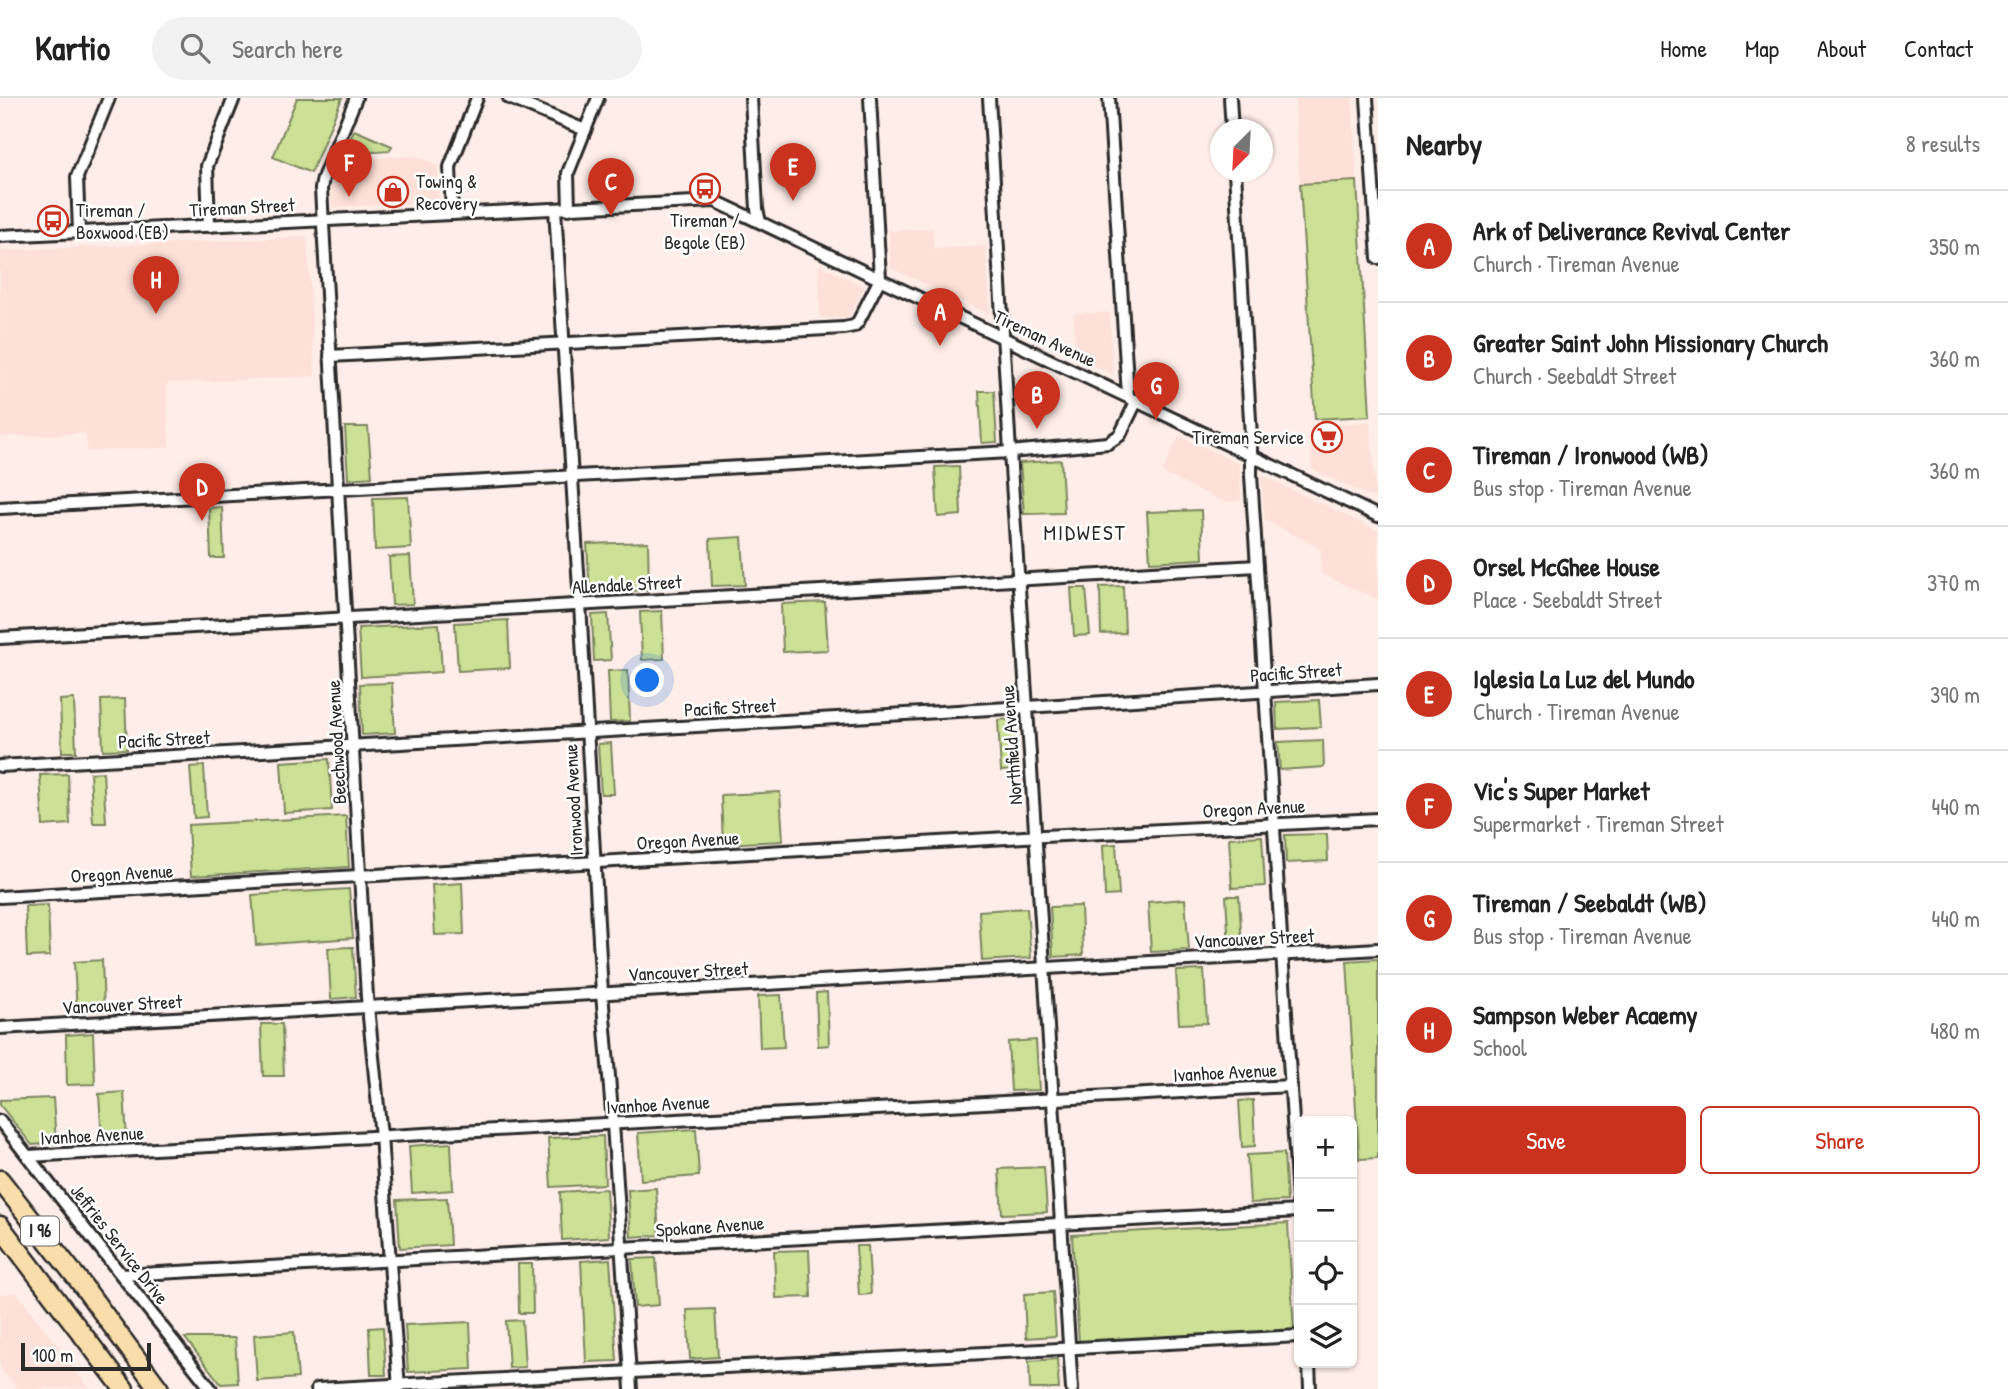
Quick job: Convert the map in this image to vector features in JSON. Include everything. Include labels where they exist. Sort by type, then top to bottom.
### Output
[{"type":"highway","name":"I 96","points":[[0,1180],[159,1389]]},
{"type":"highway","name":"I 96","points":[[0,1226],[124,1389]]},
{"type":"street","points":[[79,232],[77,177],[109,98]]},
{"type":"street","points":[[209,226],[207,166],[234,98]]},
{"type":"street","name":"Beechwood Avenue","points":[[356,98],[321,185],[322,221],[368,1008],[381,1136],[399,1387]]},
{"type":"street","points":[[452,214],[450,167],[477,98]]},
{"type":"street","points":[[509,98],[585,130]]},
{"type":"street","points":[[569,209],[568,173],[598,98]]},
{"type":"street","points":[[751,98],[760,222]]},
{"type":"street","points":[[330,356],[854,326],[880,279],[870,98]]},
{"type":"street","name":"Northfield Avenue","points":[[989,98],[1072,1389]]},
{"type":"street","points":[[0,508],[1010,452],[1108,443],[1120,435],[1132,398],[1109,98]]},
{"type":"street","points":[[1230,98],[1231,119]]},
{"type":"street","points":[[1367,98],[1378,258]]},
{"type":"street","points":[[1236,182],[1256,566],[1297,1179]]},
{"type":"street","name":"Tireman Avenue","points":[[569,209],[715,201],[1378,516]]},
{"type":"street","name":"Ironwood Avenue","points":[[555,209],[602,993],[631,1389]]},
{"type":"street","name":"Tireman Street","points":[[0,236],[569,209]]},
{"type":"street","name":"Allendale Street","points":[[0,638],[1256,566]]},
{"type":"street","name":"Pacific Street","points":[[0,765],[1027,708],[1378,684]]},
{"type":"street","name":"Oregon Avenue","points":[[0,897],[1378,818]]},
{"type":"street","name":"Vancouver Street","points":[[0,1028],[1378,949]]},
{"type":"street","name":"Ivanhoe Avenue","points":[[28,1156],[1291,1086]]},
{"type":"street","name":"Jeffries Service Drive","points":[[0,1121],[211,1389]]},
{"type":"street","name":"Spokane Avenue","points":[[122,1275],[1294,1212]]},
{"type":"street","points":[[317,1389],[399,1387],[1294,1336]]},
{"type":"street","points":[[1309,1368],[1310,1389]]},
{"type":"shaded area","points":[[1295,98],[1352,98],[1357,181],[1300,184]]},
{"type":"shaded area","points":[[416,156],[438,166],[439,202],[332,207],[331,187],[342,159]]},
{"type":"shaded area","points":[[932,228],[934,249],[986,246],[990,314],[891,268],[889,231]]},
{"type":"shaded area","points":[[307,237],[315,376],[166,383],[169,447],[87,451],[86,433],[0,437],[0,251]]},
{"type":"shaded area","points":[[819,265],[865,287],[848,317],[820,318]]},
{"type":"shaded area","points":[[1109,312],[1113,374],[1077,358],[1075,338],[1074,314]]},
{"type":"shaded area","points":[[1370,422],[1376,499],[1312,469],[1310,426]]},
{"type":"shaded area","points":[[1179,436],[1239,464],[1241,500],[1225,502],[1162,473]]},
{"type":"shaded area","points":[[1261,475],[1378,531],[1378,599],[1321,574],[1321,549],[1265,520]]},
{"type":"shaded area","points":[[17,1293],[89,1388],[17,1389],[0,1367],[0,1294]]},
{"type":"green space","points":[[297,98],[342,98],[311,173],[273,157]]},
{"type":"green space","points":[[354,130],[392,146],[389,151],[344,154]]},
{"type":"green space","points":[[1357,181],[1370,416],[1315,419],[1300,184]]},
{"type":"green space","points":[[979,391],[994,391],[997,442],[982,443]]},
{"type":"green space","points":[[345,427],[368,427],[372,477],[348,479]]},
{"type":"green space","points":[[1061,460],[1064,513],[1024,514],[1020,463]]},
{"type":"green space","points":[[959,466],[961,515],[938,517],[935,467]]},
{"type":"green space","points":[[408,497],[411,548],[375,550],[373,498]]},
{"type":"green space","points":[[222,507],[224,558],[211,558],[209,508]]},
{"type":"green space","points":[[1201,510],[1203,559],[1150,562],[1147,512]]},
{"type":"green space","points":[[742,537],[745,585],[712,586],[710,539]]},
{"type":"green space","points":[[648,542],[649,590],[590,593],[587,544]]},
{"type":"green space","points":[[410,556],[413,604],[392,605],[389,557]]},
{"type":"green space","points":[[1123,586],[1125,633],[1101,634],[1100,587]]},
{"type":"green space","points":[[1071,588],[1086,588],[1090,635],[1074,636]]},
{"type":"green space","points":[[825,602],[828,650],[783,652],[781,604]]},
{"type":"green space","points":[[662,611],[664,659],[642,660],[640,612]]},
{"type":"green space","points":[[608,614],[611,660],[594,661],[592,615]]},
{"type":"green space","points":[[508,620],[510,668],[458,671],[455,623]]},
{"type":"green space","points":[[439,624],[442,672],[361,677],[358,628]]},
{"type":"green space","points":[[628,670],[630,721],[610,722],[608,671]]},
{"type":"green space","points":[[392,683],[395,733],[362,735],[360,684]]},
{"type":"green space","points":[[74,699],[76,752],[62,752],[60,700]]},
{"type":"green space","points":[[125,699],[127,749],[103,750],[101,700]]},
{"type":"green space","points":[[1319,700],[1321,727],[1277,729],[1276,702]]},
{"type":"green space","points":[[1015,719],[1018,770],[1001,771],[998,720]]},
{"type":"green space","points":[[1323,740],[1324,767],[1280,770],[1278,742]]},
{"type":"green space","points":[[611,743],[614,794],[601,794],[598,744]]},
{"type":"green space","points":[[329,759],[332,810],[284,813],[281,762]]},
{"type":"green space","points":[[204,766],[207,817],[194,818],[190,767]]},
{"type":"green space","points":[[103,772],[106,823],[93,823],[90,773]]},
{"type":"green space","points":[[68,774],[70,824],[43,826],[40,775]]},
{"type":"green space","points":[[780,792],[783,841],[723,844],[721,795]]},
{"type":"green space","points":[[346,816],[349,867],[191,876],[188,825]]},
{"type":"green space","points":[[1327,834],[1328,861],[1286,863],[1285,835]]},
{"type":"green space","points":[[1262,836],[1265,886],[1232,888],[1229,838]]},
{"type":"green space","points":[[1116,844],[1119,895],[1105,896],[1103,845]]},
{"type":"green space","points":[[462,883],[464,934],[435,935],[432,885]]},
{"type":"green space","points":[[349,889],[353,938],[256,945],[252,895]]},
{"type":"green space","points":[[1226,896],[1239,896],[1242,947],[1229,948]]},
{"type":"green space","points":[[1185,899],[1189,950],[1151,952],[1148,902]]},
{"type":"green space","points":[[48,905],[50,956],[27,957],[25,906]]},
{"type":"green space","points":[[1081,906],[1083,955],[1053,957],[1050,907]]},
{"type":"green space","points":[[1027,908],[1031,958],[982,961],[979,911]]},
{"type":"green space","points":[[353,947],[356,997],[331,999],[328,948]]},
{"type":"green space","points":[[1378,959],[1378,1158],[1359,1159],[1347,961]]},
{"type":"green space","points":[[102,960],[104,1010],[77,1012],[74,962]]},
{"type":"green space","points":[[1204,970],[1207,1023],[1179,1024],[1176,971]]},
{"type":"green space","points":[[827,992],[829,1045],[818,1046],[816,993]]},
{"type":"green space","points":[[781,995],[784,1047],[760,1048],[758,996]]},
{"type":"green space","points":[[261,1024],[282,1024],[284,1076],[263,1076]]},
{"type":"green space","points":[[93,1033],[95,1084],[67,1085],[66,1035]]},
{"type":"green space","points":[[1036,1040],[1039,1090],[1011,1091],[1008,1042]]},
{"type":"green space","points":[[124,1092],[127,1139],[102,1141],[99,1094]]},
{"type":"green space","points":[[53,1098],[56,1143],[32,1145],[0,1105],[0,1100]]},
{"type":"green space","points":[[1253,1100],[1255,1146],[1242,1147],[1239,1101]]},
{"type":"green space","points":[[696,1129],[699,1176],[641,1180],[638,1133]]},
{"type":"green space","points":[[603,1136],[605,1184],[551,1187],[548,1138]]},
{"type":"green space","points":[[451,1143],[453,1190],[412,1193],[409,1146]]},
{"type":"green space","points":[[1284,1153],[1287,1201],[1250,1203],[1247,1155]]},
{"type":"green space","points":[[1044,1167],[1047,1212],[1002,1214],[999,1169]]},
{"type":"green space","points":[[656,1188],[659,1235],[631,1237],[628,1190]]},
{"type":"green space","points":[[606,1189],[609,1237],[562,1240],[560,1192]]},
{"type":"green space","points":[[447,1198],[450,1245],[400,1248],[397,1200]]},
{"type":"green space","points":[[1288,1223],[1294,1330],[1079,1342],[1072,1235]]},
{"type":"green space","points":[[856,1246],[868,1246],[871,1294],[859,1295]]},
{"type":"green space","points":[[809,1250],[811,1297],[776,1298],[774,1251]]},
{"type":"green space","points":[[656,1258],[659,1305],[635,1307],[632,1259]]},
{"type":"green space","points":[[610,1259],[617,1361],[586,1362],[581,1261]]},
{"type":"green space","points":[[518,1264],[532,1264],[533,1313],[519,1313]]},
{"type":"green space","points":[[1053,1292],[1056,1336],[1026,1338],[1024,1294]]},
{"type":"green space","points":[[715,1309],[718,1357],[690,1359],[687,1310]]},
{"type":"green space","points":[[522,1320],[525,1367],[509,1368],[506,1321]]},
{"type":"green space","points":[[470,1322],[472,1369],[408,1372],[405,1325]]},
{"type":"green space","points":[[383,1327],[386,1375],[371,1375],[369,1328]]},
{"type":"green space","points":[[294,1332],[298,1378],[257,1381],[254,1335]]},
{"type":"green space","points":[[185,1338],[235,1338],[238,1383],[221,1384]]},
{"type":"green space","points":[[1057,1359],[1059,1389],[1030,1389],[1029,1361]]},
{"type":"place","name":"Tireman / Begole (EB)","points":[[705,189]]},
{"type":"place","name":"Towing & Recovery","points":[[393,192]]},
{"type":"place","name":"Vic's Super Market","points":[[349,197]]},
{"type":"place","name":"Iglesia La Luz del Mundo","points":[[793,201]]},
{"type":"place","name":"Tireman / Ironwood (WB)","points":[[611,216]]},
{"type":"place","name":"Tireman / Boxwood (EB)","points":[[53,221]]},
{"type":"place","name":"Sampson Weber Acaemy","points":[[156,314]]},
{"type":"place","name":"Ark of Deliverance Revival Center","points":[[940,346]]},
{"type":"place","name":"Tireman / Seebaldt (WB)","points":[[1156,420]]},
{"type":"place","name":"Greater Saint John Missionary Church","points":[[1037,429]]},
{"type":"place","name":"Tireman Service","points":[[1327,437]]},
{"type":"place","name":"Orsel McGhee House","points":[[202,521]]},
{"type":"district","name":"MIDWEST","points":[[1085,533]]}]
